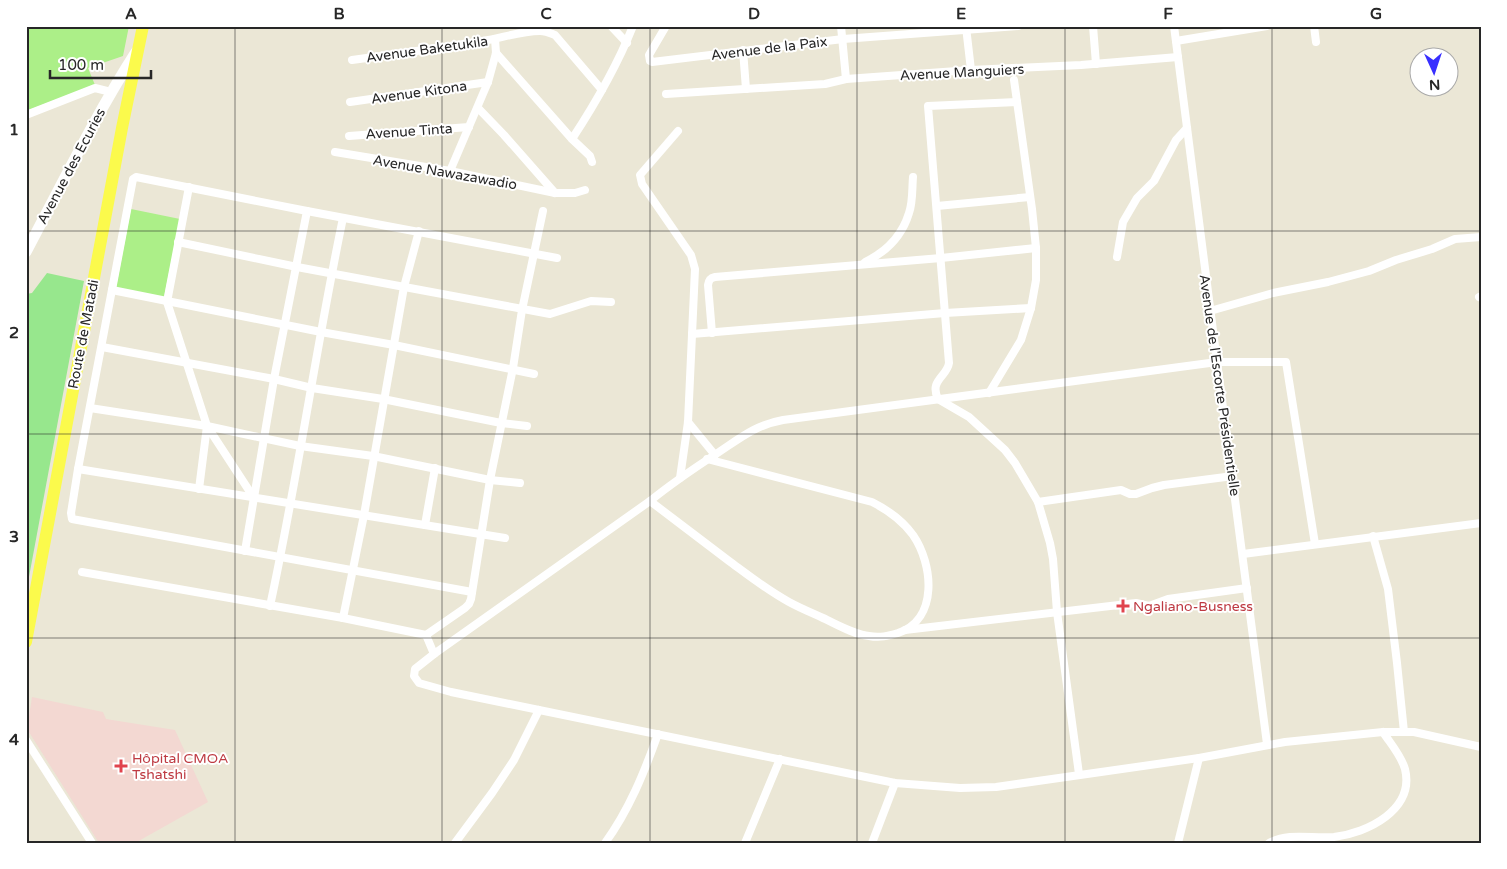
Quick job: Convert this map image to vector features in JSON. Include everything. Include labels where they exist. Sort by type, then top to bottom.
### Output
[{"type":"main road","name":"Route de Matadi","points":[[26,642],[120,137],[143,26]]},
{"type":"street","points":[[611,26],[627,43]]},
{"type":"street","points":[[572,139],[602,90],[634,26]]},
{"type":"street","name":"Avenue de la Paix","points":[[666,26],[649,55],[652,62],[906,30],[1018,26]]},
{"type":"street","points":[[841,26],[846,78]]},
{"type":"street","points":[[1093,26],[1096,64]]},
{"type":"street","name":"Avenue de l'Escorte Présidentielle","points":[[1174,26],[1216,362],[1268,744]]},
{"type":"street","points":[[1176,41],[1267,26]]},
{"type":"street","points":[[1314,26],[1316,42]]},
{"type":"street","points":[[967,28],[971,70]]},
{"type":"street","name":"Avenue Baketukila","points":[[352,60],[495,39],[530,29],[555,35],[602,90]]},
{"type":"street","points":[[450,171],[488,82],[496,52],[495,39]]},
{"type":"street","name":"Avenue des Ecuries","points":[[26,252],[111,92],[139,48]]},
{"type":"street","points":[[743,50],[746,90]]},
{"type":"street","points":[[496,52],[572,139],[590,156],[592,162]]},
{"type":"street","name":"Avenue Manguiers","points":[[666,94],[825,84],[846,78],[1096,64],[1178,57]]},
{"type":"street","points":[[989,393],[1018,345],[1031,308],[1037,272],[1030,197],[1014,80]]},
{"type":"street","points":[[118,81],[130,87]]},
{"type":"street","name":"Avenue Kitona","points":[[350,102],[488,82]]},
{"type":"street","points":[[26,115],[96,88],[111,92]]},
{"type":"street","points":[[1017,102],[928,106],[950,363],[948,369],[937,382],[936,394],[938,399],[969,417],[1005,450],[1016,463],[1038,502],[1053,559],[1057,612],[1080,774]]},
{"type":"street","points":[[478,108],[555,193]]},
{"type":"street","name":"Avenue Tinta","points":[[349,136],[469,127]]},
{"type":"street","points":[[1117,257],[1123,222],[1137,198],[1154,181],[1176,140],[1187,128]]},
{"type":"street","points":[[678,131],[640,175],[642,184],[692,255],[695,268],[688,422],[680,478]]},
{"type":"street","name":"Avenue Nawazawadio","points":[[335,152],[450,171],[555,193],[575,193],[585,190]]},
{"type":"street","points":[[861,264],[883,252],[899,234],[910,212],[913,177]]},
{"type":"street","points":[[472,592],[72,519],[71,513],[78,469],[134,178],[557,258]]},
{"type":"street","points":[[189,187],[168,302],[206,426],[254,498]]},
{"type":"street","points":[[937,206],[1030,197]]},
{"type":"street","points":[[82,572],[343,618],[426,635],[465,608],[469,604],[472,592],[490,480],[543,211]]},
{"type":"street","points":[[245,551],[274,379],[307,212]]},
{"type":"street","points":[[270,606],[291,504],[331,274],[343,218]]},
{"type":"street","points":[[343,618],[364,515],[404,287],[419,231]]},
{"type":"street","points":[[1210,312],[1273,293],[1328,282],[1368,271],[1455,239],[1481,237]]},
{"type":"street","points":[[178,242],[331,274],[550,314],[591,301],[611,302]]},
{"type":"street","points":[[712,333],[708,286],[708,281],[711,278],[1036,248]]},
{"type":"street","points":[[112,290],[513,368],[534,374]]},
{"type":"street","points":[[692,334],[946,313],[1031,308]]},
{"type":"street","points":[[102,347],[274,379],[312,388],[384,399],[501,423],[527,426]]},
{"type":"street","points":[[1315,544],[1286,362],[1216,362],[768,423],[752,430],[680,478],[434,654],[415,669],[414,676],[419,683],[451,692],[896,783],[935,788],[978,788],[1199,758],[1268,744],[1383,732],[1414,732],[1481,747]]},
{"type":"street","points":[[90,408],[206,426],[300,446],[374,456],[490,480],[520,483]]},
{"type":"street","points":[[688,422],[715,455]]},
{"type":"street","points":[[199,489],[206,426]]},
{"type":"street","points":[[707,459],[872,502],[886,509],[904,524],[914,537],[924,558],[928,578],[928,601],[921,618],[905,630]]},
{"type":"street","points":[[425,525],[434,468]]},
{"type":"street","points":[[78,469],[505,538]]},
{"type":"street","points":[[1038,502],[1121,490],[1130,494],[1136,494],[1164,485],[1232,476]]},
{"type":"street","points":[[650,501],[758,582],[788,602],[854,632],[869,636],[884,637],[905,630],[1136,603],[1149,606],[1168,599],[1247,588]]},
{"type":"street","points":[[1243,554],[1481,523]]},
{"type":"street","points":[[1373,536],[1388,589],[1398,663],[1404,732]]},
{"type":"street","points":[[426,635],[434,654]]},
{"type":"street","points":[[456,843],[514,760],[540,710]]},
{"type":"street","points":[[1269,843],[1287,837],[1349,835],[1367,828],[1396,809],[1403,796],[1406,782],[1405,769],[1398,754],[1383,732]]},
{"type":"street","points":[[604,843],[626,812],[658,734]]},
{"type":"street","points":[[28,744],[92,843]]},
{"type":"street","points":[[1178,843],[1199,758]]},
{"type":"street","points":[[745,843],[780,759]]},
{"type":"street","points":[[872,843],[896,783]]},
{"type":"shaded area","name":"Hôpital CMOA Tshatshi","points":[[32,697],[103,712],[106,719],[175,730],[208,802],[135,843],[99,843],[27,729]]},
{"type":"green space","points":[[26,26],[129,26],[123,56],[88,68],[95,85],[26,111]]},
{"type":"green space","points":[[131,209],[180,219],[164,297],[116,288]]},
{"type":"green space","points":[[47,273],[84,281],[26,593],[26,294],[32,293]]},
{"type":"place","name":"Ngaliano-Busness","points":[[1123,606]]},
{"type":"place","name":"Hôpital CMOA Tshatshi","points":[[121,766]]}]
